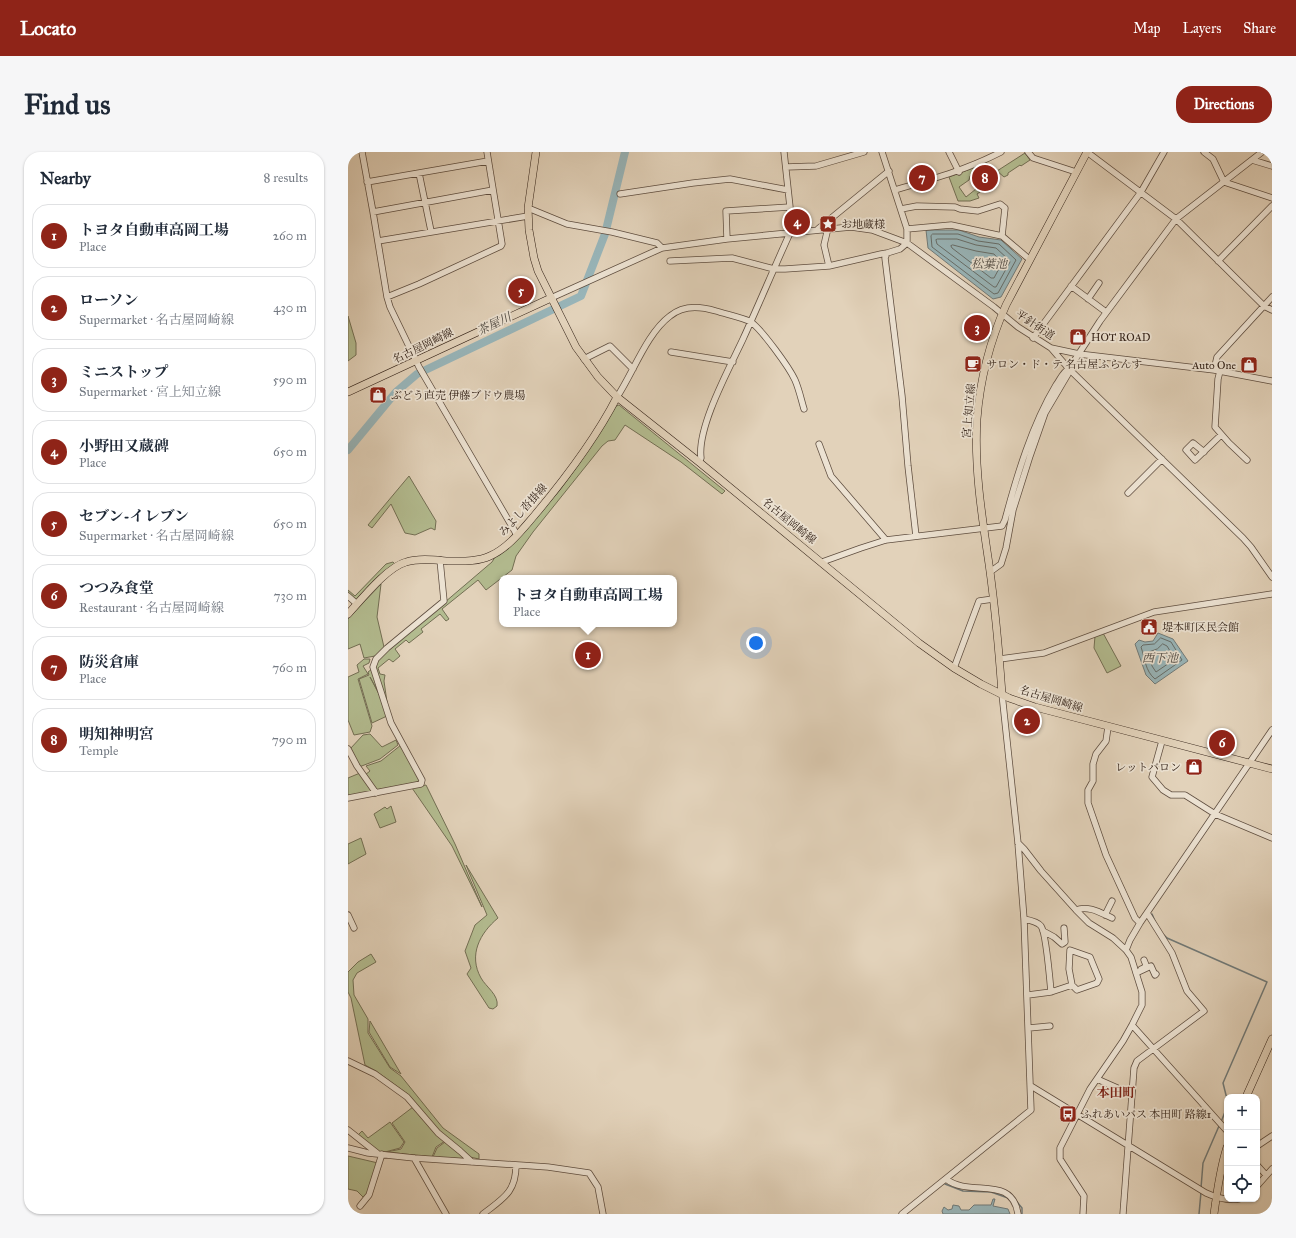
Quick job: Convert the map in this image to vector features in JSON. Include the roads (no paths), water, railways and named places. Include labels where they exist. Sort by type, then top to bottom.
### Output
[{"type":"main road","points":[[536,152],[528,208],[530,243],[536,263],[553,300]]},
{"type":"main road","name":"宮上知立線","points":[[1002,694],[1000,659],[976,458],[977,420],[981,387],[990,347],[1002,314],[1029,259],[1087,152]]},
{"type":"main road","name":"名古屋岡崎線","points":[[348,392],[417,364],[553,300],[576,347],[584,359],[598,377],[618,397],[822,562],[919,643],[954,668],[1002,694],[1035,707],[1272,770]]},
{"type":"main road","name":"みよし沓掛線","points":[[348,614],[384,576],[398,565],[417,560],[480,560],[491,556],[503,548],[517,535],[567,476],[618,397]]},
{"type":"main road","points":[[1247,1094],[1272,1039]]},
{"type":"main road","points":[[1214,1214],[1224,1157]]},
{"type":"street","points":[[362,152],[387,297],[399,327],[417,364],[517,535]]},
{"type":"street","points":[[387,297],[419,284],[501,246],[502,244],[486,152]]},
{"type":"street","points":[[699,462],[701,458],[700,448],[703,431],[732,362],[790,233],[790,207],[784,152]]},
{"type":"street","points":[[786,167],[816,166],[864,152]]},
{"type":"street","points":[[670,261],[732,258],[774,269],[785,269],[829,266],[887,253],[900,248],[907,243],[908,229],[882,152]]},
{"type":"street","points":[[949,152],[959,172]]},
{"type":"street","points":[[895,190],[959,172],[979,164],[1001,152]]},
{"type":"street","points":[[1028,152],[1033,158],[1076,172]]},
{"type":"street","points":[[1087,152],[1176,219],[1264,306],[1272,310]]},
{"type":"street","points":[[1033,338],[1141,192],[1164,152]]},
{"type":"street","points":[[1204,152],[1213,159],[1224,182],[1272,198]]},
{"type":"street","points":[[822,562],[886,540],[1002,526],[1044,406],[1062,376],[1069,369],[1106,312],[1176,219],[1262,152]]},
{"type":"street","points":[[1252,160],[1272,166]]},
{"type":"street","points":[[367,182],[488,161]]},
{"type":"street","points":[[818,229],[889,171]]},
{"type":"street","points":[[420,173],[431,232]]},
{"type":"street","points":[[620,194],[730,179],[788,190]]},
{"type":"street","points":[[373,212],[493,190]]},
{"type":"street","points":[[901,209],[918,206],[954,207],[978,211],[1000,204],[1005,208],[1002,236]]},
{"type":"street","points":[[1218,261],[1272,206]]},
{"type":"street","points":[[727,239],[726,211],[790,207]]},
{"type":"street","points":[[528,208],[567,224],[612,232],[657,243],[662,248]]},
{"type":"street","points":[[378,241],[528,216]]},
{"type":"street","points":[[908,229],[951,225],[1002,236],[1029,259]]},
{"type":"street","name":"平針街道","points":[[553,300],[580,285],[662,248],[727,239],[828,228],[851,227],[872,230],[907,243],[1033,338],[1051,348],[1079,354],[1217,370],[1272,381]]},
{"type":"street","points":[[828,228],[824,245],[829,266]]},
{"type":"street","points":[[887,253],[885,258],[902,396],[916,536]]},
{"type":"street","points":[[1088,298],[1099,283]]},
{"type":"street","points":[[1071,286],[1106,312]]},
{"type":"street","points":[[1247,460],[1229,444],[1216,427],[1217,356],[1272,297]]},
{"type":"street","points":[[618,397],[649,340],[662,323],[671,315],[684,308],[694,307],[708,308],[750,322],[767,340],[791,372],[797,385],[804,409]]},
{"type":"street","points":[[584,359],[610,346],[633,369]]},
{"type":"street","points":[[1051,348],[1069,369],[1251,547],[1272,577]]},
{"type":"street","points":[[671,352],[732,362]]},
{"type":"street","points":[[990,572],[1001,564],[1006,548],[1013,510],[1030,456],[1046,413],[1068,374],[1069,369]]},
{"type":"street","points":[[1204,452],[1221,435]]},
{"type":"street","points":[[819,444],[831,476],[886,540]]},
{"type":"street","points":[[1128,493],[1162,459]]},
{"type":"street","points":[[348,798],[420,784],[422,780],[391,723],[373,668],[376,659],[387,648],[444,601],[440,560]]},
{"type":"street","points":[[1000,659],[1044,653],[1154,612],[1272,594]]},
{"type":"street","points":[[348,596],[357,604]]},
{"type":"street","points":[[954,668],[979,601],[993,599]]},
{"type":"street","points":[[902,1214],[1032,1110],[1024,919],[1018,843],[1002,694]]},
{"type":"street","points":[[1108,727],[1106,741],[1096,754],[1093,764],[1093,781],[1088,790],[1088,803],[1106,855],[1135,918],[1140,924]]},
{"type":"street","points":[[1126,950],[1130,940],[1147,913],[1272,730]]},
{"type":"street","points":[[1162,741],[1152,777],[1163,790],[1172,795],[1185,796],[1215,814],[1272,838]]},
{"type":"street","points":[[348,748],[357,766],[376,793]]},
{"type":"street","points":[[1018,843],[1089,923],[1113,938],[1126,950],[1131,957],[1142,992],[1142,1005],[1132,1025],[1076,1114],[1062,1142],[1059,1154],[1064,1167],[1084,1196],[1083,1214]]},
{"type":"street","points":[[1105,915],[1112,901]]},
{"type":"street","points":[[1076,910],[1080,908],[1092,909],[1112,918]]},
{"type":"street","points":[[1123,1214],[1134,1068],[1138,1061],[1204,1011],[1187,990],[1172,953],[1147,913]]},
{"type":"street","points":[[348,915],[354,928]]},
{"type":"street","points":[[1024,919],[1042,927],[1051,992]]},
{"type":"street","points":[[1043,932],[1054,937],[1062,944],[1065,942],[1064,928]]},
{"type":"street","points":[[1070,950],[1090,957],[1099,979],[1097,983],[1077,990],[1072,985],[1069,969],[1070,950]]},
{"type":"street","points":[[1136,972],[1144,968],[1146,965],[1144,960]]},
{"type":"street","points":[[1136,972],[1151,966],[1155,975],[1156,974]]},
{"type":"street","points":[[1028,995],[1051,992],[1072,985]]},
{"type":"street","points":[[1132,1025],[1226,1130]]},
{"type":"street","points":[[1029,1028],[1050,1026]]},
{"type":"street","points":[[348,1061],[375,1074],[407,1097],[438,1134],[472,1162]]},
{"type":"street","points":[[1097,1080],[1132,1094]]},
{"type":"street","points":[[1032,1086],[1206,1193],[1216,1198],[1224,1199]]},
{"type":"street","points":[[348,1130],[380,1154]]},
{"type":"street","points":[[1260,1144],[1272,1136]]},
{"type":"street","points":[[348,1148],[368,1153],[414,1158],[548,1167],[589,1174],[598,1187],[603,1214]]},
{"type":"street","points":[[360,1206],[368,1195],[380,1154]]},
{"type":"street","points":[[414,1158],[446,1214]]},
{"type":"street","points":[[483,1214],[502,1198],[515,1183],[516,1165]]},
{"type":"street","points":[[1258,1166],[1266,1175]]},
{"type":"street","points":[[1260,1182],[1272,1170]]},
{"type":"street","points":[[946,1179],[965,1188],[984,1188],[1003,1192],[1009,1195],[1014,1202],[1018,1214]]},
{"type":"water","name":"松葉池","points":[[926,230],[959,230],[979,237],[1001,240],[1022,259],[1001,297],[993,299],[928,248]]},
{"type":"water","name":"西下池","points":[[1158,633],[1173,639],[1188,661],[1155,684],[1146,675],[1135,644],[1139,640],[1145,642],[1153,641]]},
{"type":"water","points":[[993,1199],[995,1199],[993,1206],[1008,1209],[1010,1214],[943,1214],[942,1211],[944,1207],[948,1210],[952,1209],[953,1205],[959,1206],[961,1210],[969,1210],[974,1205],[991,1205]]},
{"type":"waterway","name":"茶屋川","points":[[348,450],[396,392],[417,374],[581,296],[605,234],[625,152]]},
{"type":"waterway","points":[[1152,914],[1155,921]]},
{"type":"waterway","points":[[1164,935],[1167,938],[1267,982],[1223,1083],[1226,1094]]},
{"type":"waterway","points":[[1221,1122],[1224,1114]]},
{"type":"waterway","points":[[1201,1188],[1203,1163],[1219,1126]]},
{"type":"waterway","points":[[945,1184],[963,1191],[991,1192],[1008,1198]]},
{"type":"waterway","points":[[1199,1214],[1201,1192]]},
{"type":"waterway","points":[[1017,1202],[1022,1208],[1022,1214]]},
{"type":"place","name":"防災倉庫","points":[[922,178]]},
{"type":"place","name":"明知神明宮","points":[[985,178]]},
{"type":"place","name":"小野田又蔵碑","points":[[797,222]]},
{"type":"place","name":"お地蔵様","points":[[828,224]]},
{"type":"place","name":"セブン-イレブン","points":[[521,291]]},
{"type":"place","name":"ミニストップ","points":[[977,328]]},
{"type":"place","name":"HOT ROAD","points":[[1078,337]]},
{"type":"place","name":"サロン・ド・テ 名古屋ふらんす","points":[[973,364]]},
{"type":"place","name":"Auto One","points":[[1249,365]]},
{"type":"place","name":"ぶどう直売 伊藤ブドウ農場","points":[[378,395]]},
{"type":"place","name":"堤本町区民会館","points":[[1149,627]]},
{"type":"place","name":"トヨタ自動車高岡工場","points":[[588,655]]},
{"type":"place","name":"ローソン","points":[[1027,721]]},
{"type":"place","name":"つつみ食堂","points":[[1222,743]]},
{"type":"place","name":"レットバロン","points":[[1194,767]]},
{"type":"place","name":"ふれあいバス 本田町 路線1","points":[[1068,1114]]},
{"type":"district","name":"本田町","points":[[1116,1093]]}]
